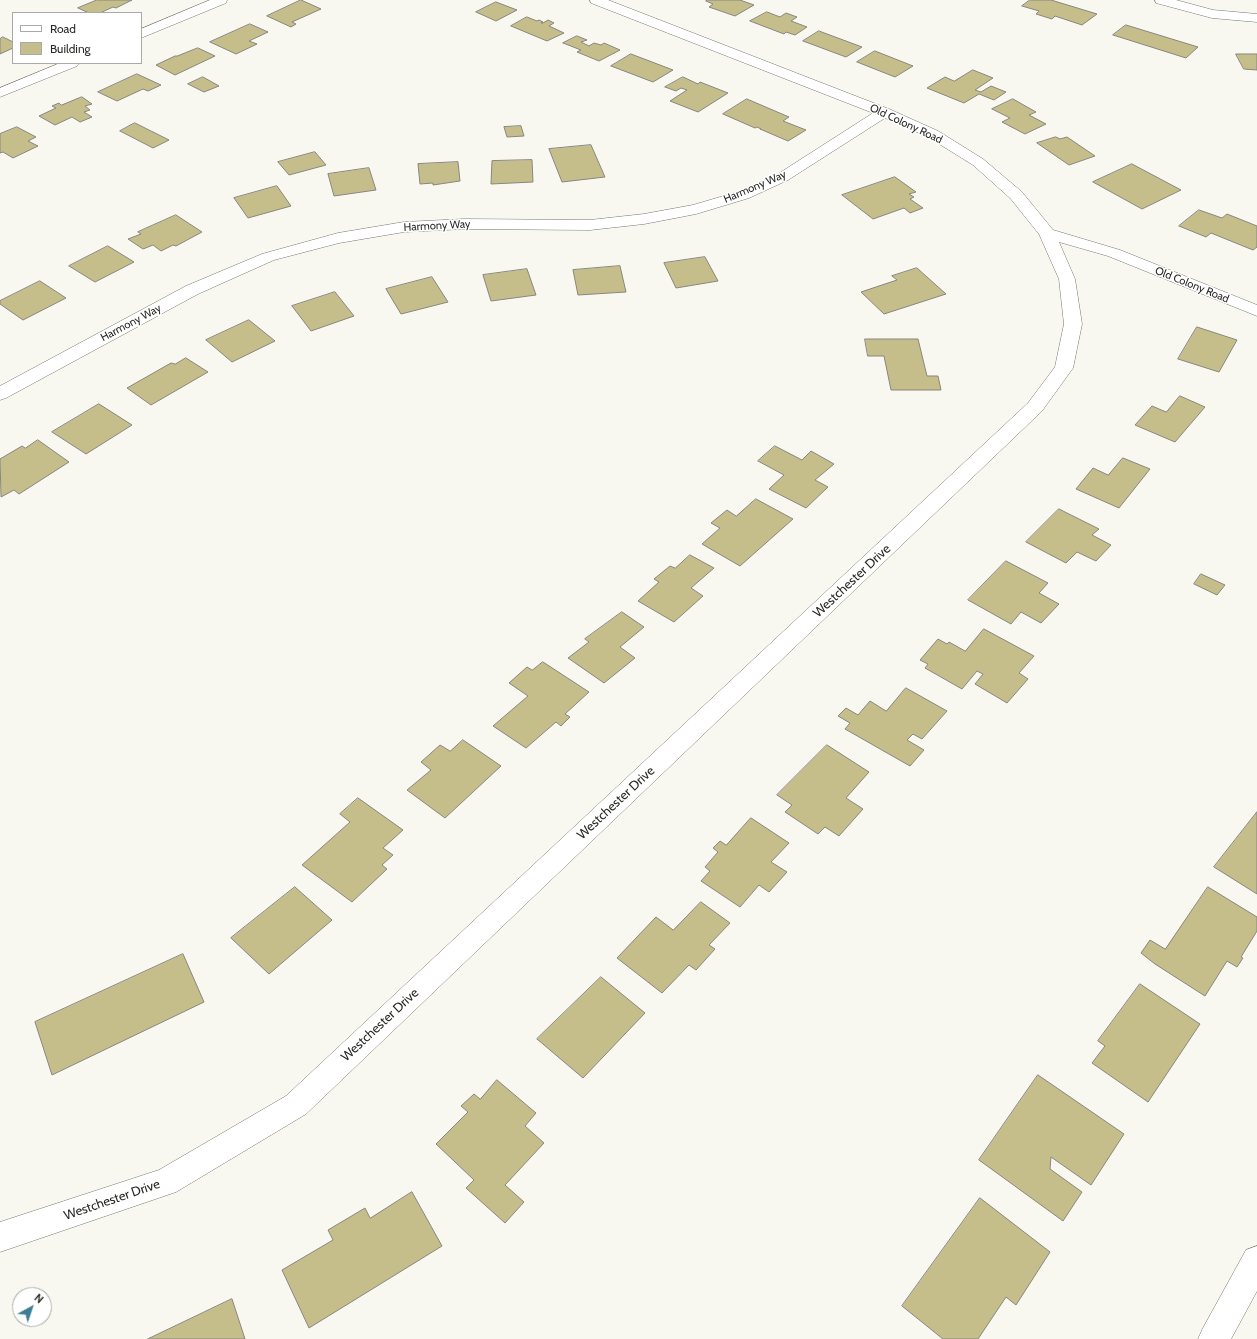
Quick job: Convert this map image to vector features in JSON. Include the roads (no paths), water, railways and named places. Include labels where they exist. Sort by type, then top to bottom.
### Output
[{"type":"street","points":[[142,34],[221,0]]},
{"type":"street","name":"Old Colony Road","points":[[596,0],[884,112],[933,134],[978,162],[1016,194],[1047,233],[1114,253],[1257,311]]},
{"type":"street","points":[[1161,0],[1212,14],[1257,18]]},
{"type":"street","points":[[0,93],[70,64]]},
{"type":"street","name":"Harmony Way","points":[[0,394],[192,290],[268,257],[338,238],[404,227],[464,224],[590,225],[644,219],[696,209],[742,194],[782,177],[884,112]]},
{"type":"street","name":"Westchester Drive","points":[[0,1237],[166,1182],[296,1105],[1035,407],[1064,368],[1073,324],[1067,279],[1047,233]]},
{"type":"street","points":[[1214,1339],[1257,1261]]}]
